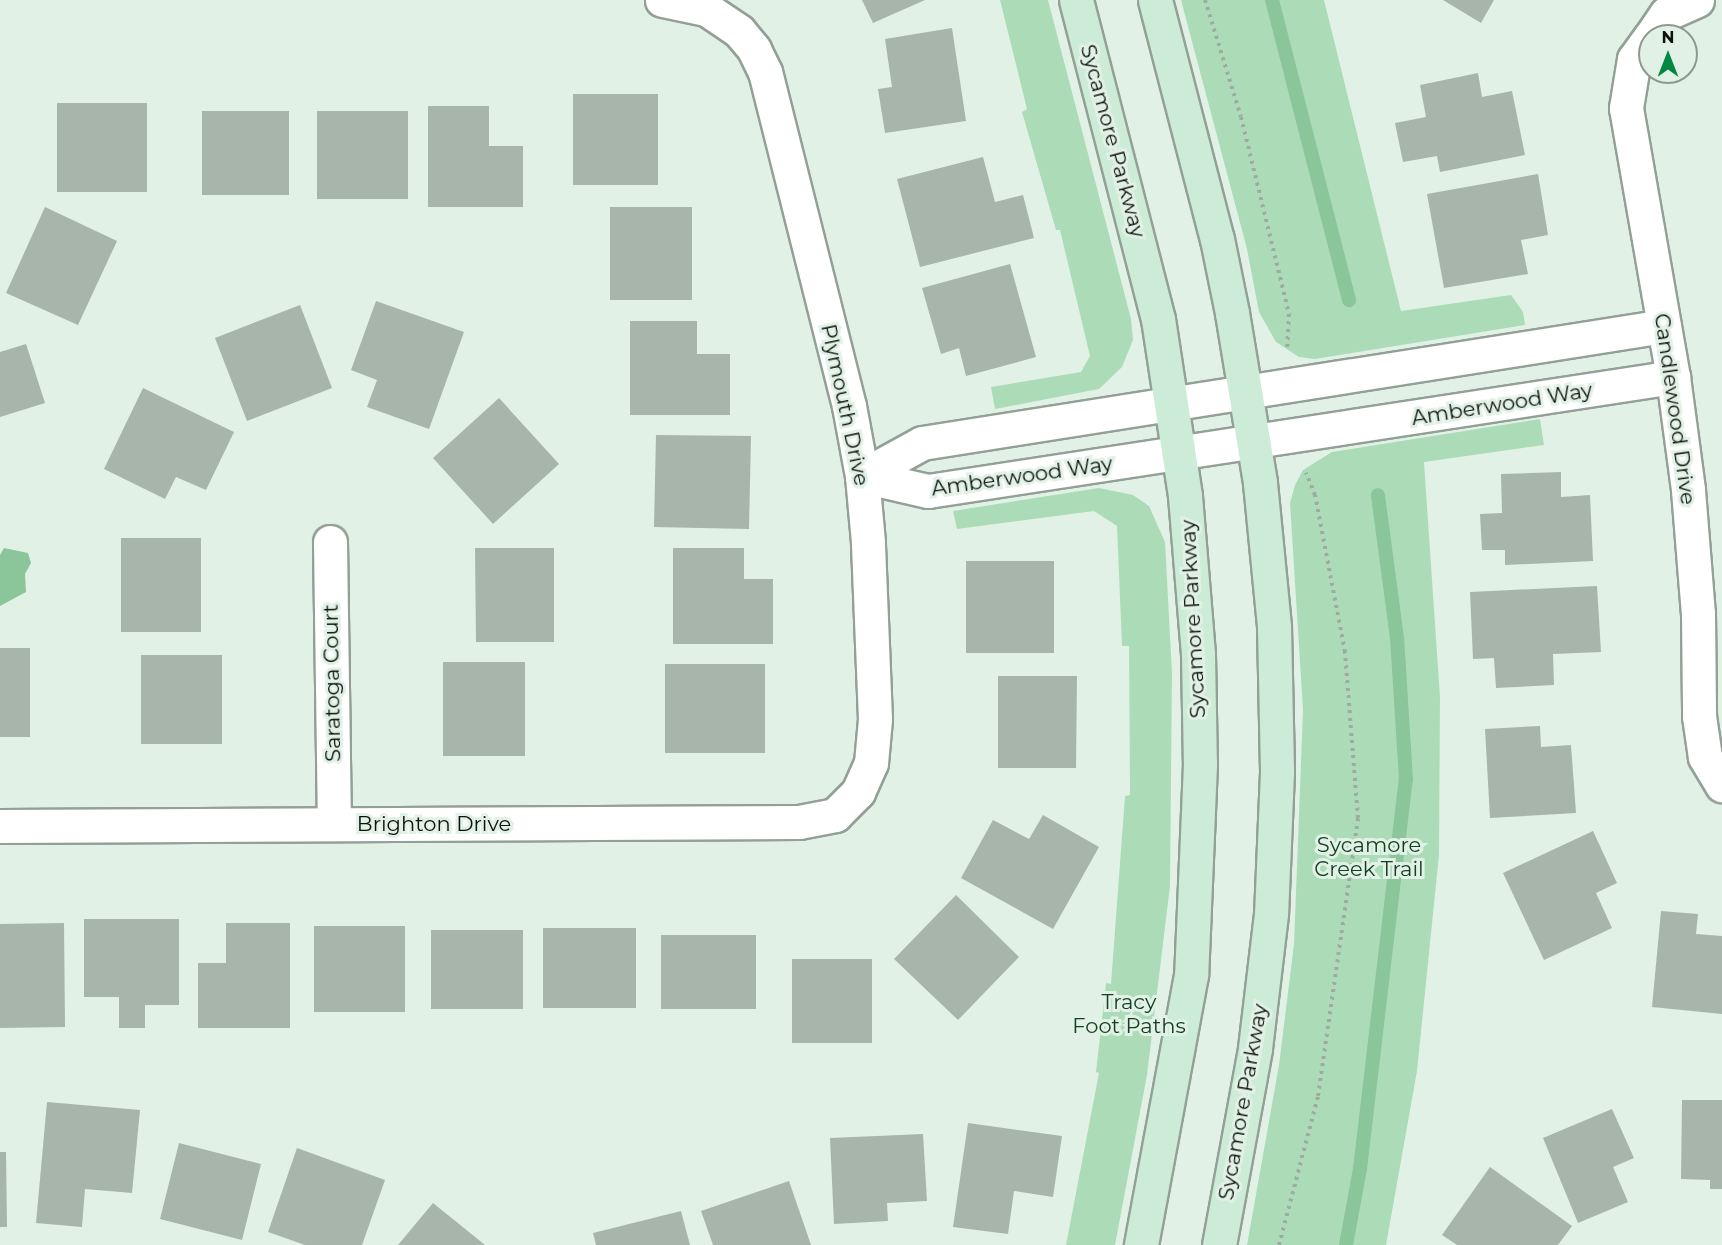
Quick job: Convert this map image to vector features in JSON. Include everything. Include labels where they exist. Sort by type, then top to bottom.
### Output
[{"type":"main road","name":"Sycamore Parkway","points":[[1076,0],[1144,257],[1172,403],[1198,654],[1200,764],[1191,975],[1141,1245]]},
{"type":"main road","name":"Sycamore Parkway","points":[[1155,0],[1217,239],[1246,390],[1255,443],[1274,627],[1277,772],[1273,867],[1255,1049],[1219,1245]]},
{"type":"street","name":"Plymouth Drive","points":[[662,0],[706,9],[739,31],[754,50],[765,72],[849,406],[862,476],[875,719],[871,763],[858,792]]},
{"type":"street","points":[[1663,24],[1697,0]]},
{"type":"street","name":"Candlewood Drive","points":[[1638,54],[1634,59],[1626,108],[1673,377],[1698,613],[1699,716],[1706,757],[1722,785]]},
{"type":"street","points":[[862,476],[922,442],[1664,326]]},
{"type":"street","name":"Amberwood Way","points":[[862,476],[928,491],[1179,455],[1673,377]]},
{"type":"street","name":"Saratoga Court","points":[[330,542],[334,824]]},
{"type":"street","name":"Brighton Drive","points":[[0,826],[799,822],[835,815],[858,792]]},
{"type":"green space","points":[[1000,0],[1048,0],[1131,319],[1133,340],[1122,367],[1099,389],[995,409],[991,387],[1081,372],[1090,356],[1060,230],[1056,230],[1022,112],[1027,109]]},
{"type":"green space","points":[[1181,0],[1324,0],[1401,311],[1511,295],[1523,312],[1525,325],[1315,359],[1299,357],[1276,342],[1259,312],[1247,249]]},
{"type":"green space","name":"Sycamore Creek Trail","points":[[1540,419],[1544,445],[1424,462],[1440,697],[1439,855],[1417,1071],[1386,1245],[1247,1245],[1279,1065],[1294,944],[1303,710],[1290,503],[1295,485],[1303,470],[1332,452]]},
{"type":"green space","name":"Tracy Foot Paths","points":[[1099,488],[1133,495],[1149,506],[1165,542],[1172,673],[1170,886],[1147,1075],[1115,1245],[1066,1245],[1099,1073],[1096,1072],[1106,983],[1111,984],[1125,796],[1130,795],[1129,646],[1122,646],[1117,526],[1094,511],[957,529],[953,511]]},
{"type":"shaded area","points":[[4,548],[28,553],[31,563],[25,574],[26,592],[0,606],[0,555]]},
{"type":"building","points":[[862,0],[925,0],[873,23]]},
{"type":"building","points":[[1443,0],[1494,0],[1481,23]]},
{"type":"building","points":[[952,28],[966,121],[885,133],[878,89],[892,87],[885,39]]},
{"type":"building","points":[[1478,73],[1482,97],[1512,91],[1525,155],[1440,172],[1437,156],[1403,162],[1395,123],[1426,117],[1420,85]]},
{"type":"building","points":[[573,94],[658,94],[658,185],[573,185]]},
{"type":"building","points":[[57,103],[147,103],[147,192],[57,192]]},
{"type":"building","points":[[428,106],[489,106],[489,146],[523,146],[523,207],[428,207]]},
{"type":"building","points":[[202,111],[289,111],[289,195],[202,195]]},
{"type":"building","points":[[317,111],[408,111],[408,199],[317,199]]},
{"type":"building","points":[[983,157],[995,202],[1023,195],[1034,238],[920,267],[897,179]]},
{"type":"building","points":[[1538,174],[1548,235],[1521,240],[1528,274],[1444,288],[1427,194]]},
{"type":"building","points":[[45,207],[117,241],[78,325],[6,293]]},
{"type":"building","points":[[610,207],[692,207],[692,300],[610,300]]},
{"type":"building","points":[[1010,264],[1036,357],[966,376],[959,348],[941,354],[922,288]]},
{"type":"building","points":[[376,301],[464,332],[429,429],[367,407],[377,380],[351,370]]},
{"type":"building","points":[[300,305],[332,388],[247,421],[215,338]]},
{"type":"building","points":[[630,321],[697,321],[697,354],[730,354],[730,415],[630,415]]},
{"type":"building","points":[[26,344],[45,403],[0,417],[0,352]]},
{"type":"building","points":[[143,388],[234,432],[206,490],[176,477],[165,499],[104,469]]},
{"type":"building","points":[[499,398],[559,464],[493,524],[433,458]]},
{"type":"building","points":[[656,435],[751,436],[749,529],[654,527]]},
{"type":"building","points":[[1561,472],[1561,497],[1590,495],[1593,561],[1505,565],[1505,550],[1482,550],[1480,514],[1502,513],[1501,474]]},
{"type":"building","points":[[121,538],[201,538],[201,632],[121,632]]},
{"type":"building","points":[[475,548],[554,548],[554,642],[476,642]]},
{"type":"building","points":[[673,548],[744,548],[744,579],[773,579],[773,644],[673,644]]},
{"type":"building","points":[[966,561],[1054,561],[1054,653],[966,653]]},
{"type":"building","points":[[1597,586],[1601,652],[1553,654],[1554,685],[1496,688],[1494,658],[1473,659],[1470,592]]},
{"type":"building","points":[[0,648],[30,648],[30,737],[0,737]]},
{"type":"building","points":[[141,655],[222,655],[222,744],[141,744]]},
{"type":"building","points":[[443,662],[525,662],[525,756],[443,756]]},
{"type":"building","points":[[665,664],[765,664],[765,753],[665,753]]},
{"type":"building","points":[[998,676],[1077,676],[1076,768],[998,768]]},
{"type":"building","points":[[1540,726],[1541,747],[1571,745],[1576,813],[1490,818],[1485,729]]},
{"type":"building","points":[[1043,815],[1099,847],[1053,929],[961,878],[993,820],[1029,839]]},
{"type":"building","points":[[1593,831],[1617,883],[1596,893],[1612,928],[1544,960],[1503,873]]},
{"type":"building","points":[[956,895],[1019,957],[958,1020],[894,959]]},
{"type":"building","points":[[1661,911],[1698,914],[1696,934],[1722,936],[1722,1014],[1652,1007]]},
{"type":"building","points":[[84,919],[179,919],[179,1005],[145,1005],[145,1028],[119,1028],[119,997],[84,997]]},
{"type":"building","points":[[64,923],[65,1027],[0,1028],[0,924]]},
{"type":"building","points":[[226,923],[290,923],[290,1028],[198,1028],[198,963],[226,963]]},
{"type":"building","points":[[314,926],[405,926],[405,1012],[314,1012]]},
{"type":"building","points":[[543,928],[636,928],[636,1008],[543,1008]]},
{"type":"building","points":[[431,930],[523,930],[523,1009],[431,1009]]},
{"type":"building","points":[[661,935],[756,935],[756,1009],[661,1009]]},
{"type":"building","points":[[792,959],[872,959],[872,1043],[792,1043]]},
{"type":"building","points":[[1682,1100],[1722,1100],[1722,1189],[1710,1189],[1710,1180],[1681,1179]]},
{"type":"building","points":[[47,1102],[140,1110],[132,1193],[85,1189],[82,1227],[36,1223]]},
{"type":"building","points":[[1612,1109],[1634,1158],[1613,1167],[1628,1202],[1578,1223],[1543,1138]]},
{"type":"building","points":[[968,1123],[1062,1136],[1053,1197],[1014,1191],[1008,1234],[953,1227]]},
{"type":"building","points":[[923,1134],[927,1201],[887,1203],[888,1221],[834,1224],[830,1138]]},
{"type":"building","points":[[179,1143],[261,1164],[242,1240],[160,1219]]},
{"type":"building","points":[[297,1148],[385,1180],[362,1245],[305,1245],[268,1232]]},
{"type":"building","points":[[0,1152],[6,1152],[7,1227],[0,1227]]},
{"type":"building","points":[[1490,1167],[1572,1226],[1558,1245],[1457,1245],[1442,1235]]},
{"type":"building","points":[[789,1181],[811,1245],[713,1245],[701,1211]]},
{"type":"building","points":[[433,1203],[485,1245],[398,1245]]},
{"type":"building","points":[[681,1211],[690,1245],[596,1245],[593,1233]]},
{"type":"waterway","points":[[1272,0],[1349,300]]},
{"type":"waterway","points":[[1346,1245],[1360,1169],[1406,780],[1397,638],[1378,495]]}]
